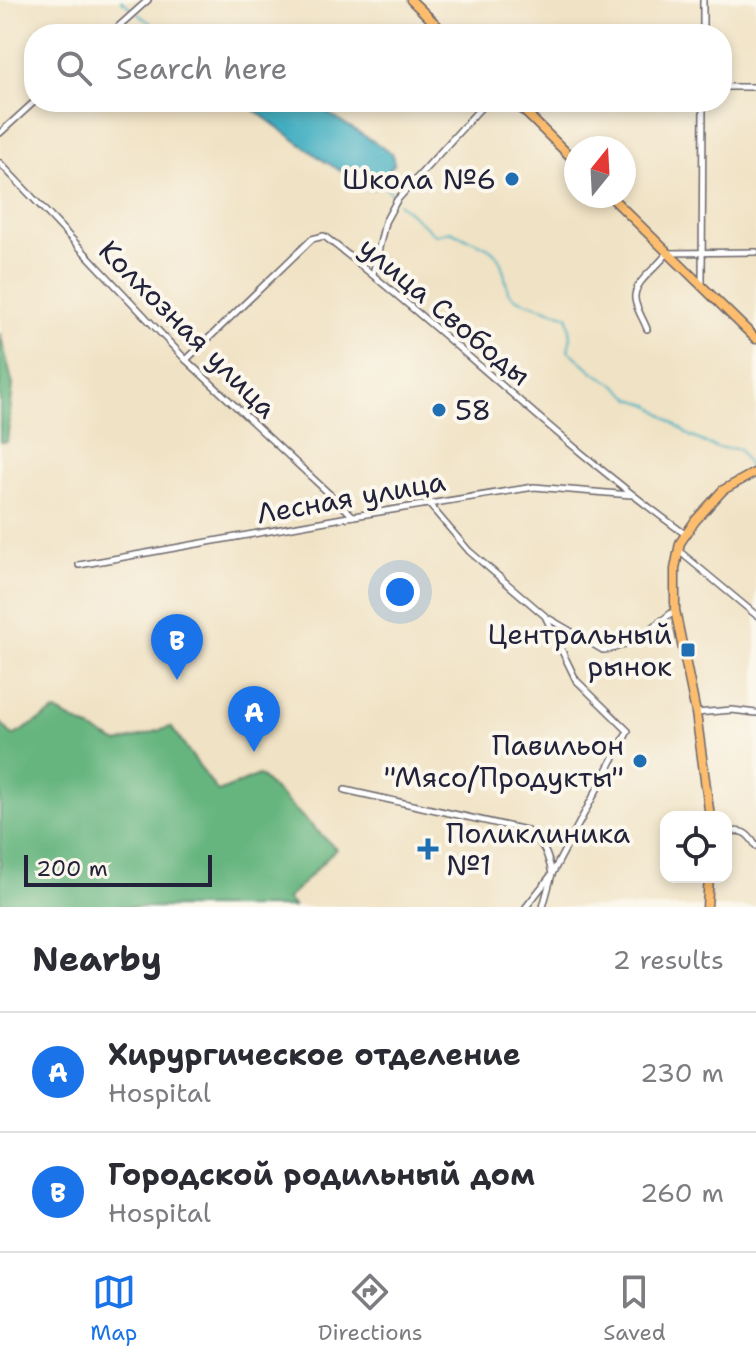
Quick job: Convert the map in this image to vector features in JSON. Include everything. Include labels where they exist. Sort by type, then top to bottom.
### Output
[{"type":"main road","points":[[411,0],[436,24]]},
{"type":"main road","points":[[525,112],[564,150]]},
{"type":"main road","points":[[622,208],[756,339]]},
{"type":"main road","points":[[710,811],[696,713],[675,610],[678,551],[685,534],[723,490],[756,472]]},
{"type":"main road","points":[[707,907],[709,883]]},
{"type":"street","points":[[121,24],[148,0]]},
{"type":"street","points":[[703,0],[703,24]]},
{"type":"street","points":[[732,87],[756,87]]},
{"type":"street","points":[[0,133],[24,111]]},
{"type":"street","points":[[373,274],[385,222],[397,200],[477,112]]},
{"type":"street","points":[[702,285],[703,112]]},
{"type":"street","name":"Колхозная улица","points":[[0,163],[186,360],[354,516]]},
{"type":"street","name":"улица Свободы","points":[[186,360],[312,239],[324,236],[373,274],[631,495],[685,534]]},
{"type":"street","points":[[647,329],[635,300],[637,287],[667,253],[756,252]]},
{"type":"street","name":"Лесная улица","points":[[79,565],[534,487],[631,495]]},
{"type":"street","points":[[428,503],[469,551],[545,616],[603,650],[612,650],[655,627],[675,610]]},
{"type":"street","points":[[678,551],[756,615]]},
{"type":"street","points":[[526,907],[552,874],[628,731],[576,680],[545,616]]},
{"type":"street","points":[[696,713],[732,710],[756,713]]},
{"type":"street","points":[[345,790],[526,830],[537,838],[547,853],[552,874],[543,907]]},
{"type":"street","points":[[732,831],[742,830],[750,835],[756,846]]},
{"type":"green space","points":[[0,333],[13,385],[7,442],[0,442]]},
{"type":"green space","points":[[55,711],[118,743],[171,727],[218,792],[259,775],[336,849],[287,899],[294,907],[0,907],[0,722],[13,736]]},
{"type":"water","points":[[257,112],[326,112],[392,153],[394,164],[373,189],[324,161]]},
{"type":"waterway","points":[[121,0],[132,9]]},
{"type":"waterway","points":[[137,13],[152,24]]},
{"type":"waterway","points":[[381,181],[395,198]]},
{"type":"waterway","points":[[398,203],[436,235],[450,231],[492,250],[501,264],[508,292],[517,299],[568,316],[571,337],[568,350],[595,373],[632,399],[650,405],[690,436],[717,448],[739,449],[752,472]]},
{"type":"place","name":"Школа №6","points":[[512,179]]},
{"type":"place","name":"58","points":[[439,410]]},
{"type":"place","name":"Центральный рынок","points":[[688,650]]},
{"type":"place","name":"Городской родильный дом","points":[[177,680]]},
{"type":"place","name":"Хирургическое отделение","points":[[254,752]]},
{"type":"place","name":"Павильон \"Мясо/Продукты\"","points":[[640,761]]},
{"type":"place","name":"Поликлиника №1","points":[[428,849]]}]
